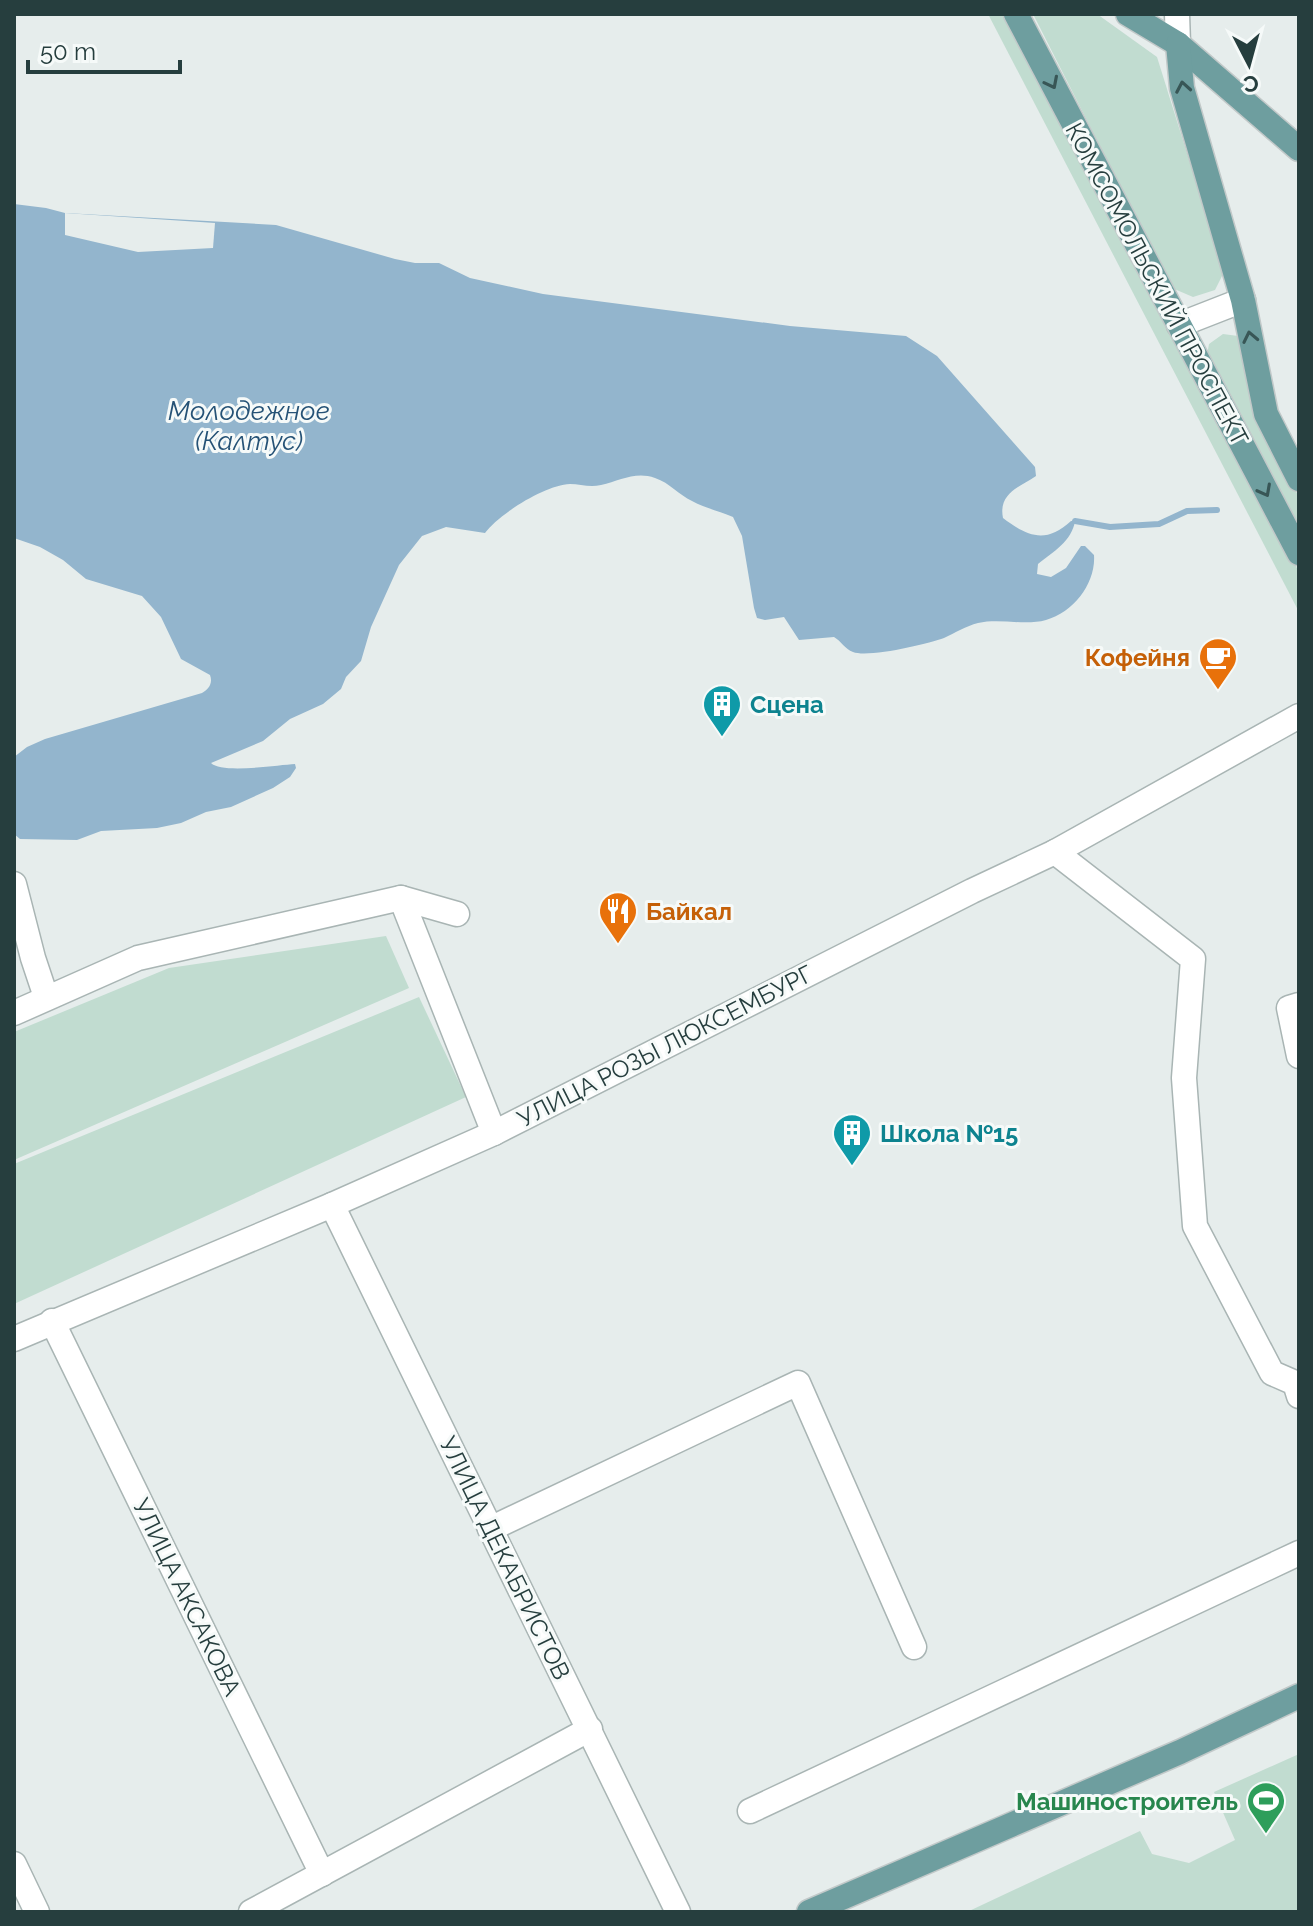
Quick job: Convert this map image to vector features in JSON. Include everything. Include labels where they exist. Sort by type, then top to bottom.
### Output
[{"type":"main road","name":"КОМСОМОЛЬСКИЙ ПРОСПЕКТ","points":[[1016,14],[1299,553]]},
{"type":"main road","points":[[1128,14],[1178,44],[1299,149]]},
{"type":"main road","points":[[1154,14],[1178,44]]},
{"type":"main road","name":"КОМСОМОЛЬСКИЙ ПРОСПЕКТ","points":[[1178,44],[1182,88],[1243,300],[1266,414],[1299,479]]},
{"type":"main road","points":[[809,1912],[1180,1752],[1299,1696]]},
{"type":"street","points":[[1177,14],[1178,44]]},
{"type":"street","points":[[1179,325],[1243,300]]},
{"type":"street","name":"УЛИЦА РОЗЫ ЛЮКСЕМБУРГ","points":[[14,1339],[494,1133],[1055,852],[1299,716]]},
{"type":"street","points":[[1055,852],[1193,959],[1184,1078],[1195,1226],[1272,1373],[1298,1387]]},
{"type":"street","points":[[14,884],[46,997]]},
{"type":"street","points":[[401,898],[494,1133]]},
{"type":"street","points":[[14,1013],[138,958],[401,898],[457,914]]},
{"type":"street","points":[[1299,1005],[1289,1008],[1299,1056]]},
{"type":"street","name":"УЛИЦА ДЕКАБРИСТОВ","points":[[332,1205],[678,1912]]},
{"type":"street","name":"УЛИЦА АКСАКОВА","points":[[52,1321],[322,1874]]},
{"type":"street","points":[[490,1529],[798,1383],[914,1647]]},
{"type":"street","points":[[750,1811],[1299,1553]]},
{"type":"street","points":[[251,1912],[590,1729]]},
{"type":"street","points":[[14,1864],[37,1912]]},
{"type":"green space","points":[[988,14],[1006,14],[1299,572],[1299,612]]},
{"type":"green space","points":[[1033,14],[1097,14],[1157,57],[1224,272],[1215,290],[1193,297],[1172,288]]},
{"type":"green space","points":[[1223,334],[1238,336],[1259,408],[1299,498],[1299,528],[1207,355],[1209,344]]},
{"type":"green space","points":[[386,936],[409,988],[14,1160],[14,1032],[169,968]]},
{"type":"green space","points":[[419,997],[466,1097],[14,1304],[14,1164]]},
{"type":"green space","name":"Машиностроитель","points":[[1299,1754],[1299,1912],[967,1912],[1140,1831],[1152,1854],[1189,1863],[1235,1840],[1214,1792]]},
{"type":"water","name":"Молодежное (Калтус)","points":[[14,204],[65,213],[276,225],[395,259],[439,263],[470,278],[543,294],[790,326],[906,336],[937,356],[1035,467],[1036,476],[1007,497],[1002,509],[1003,518],[1021,530],[1037,535],[1053,533],[1075,521],[1066,540],[1038,564],[1037,574],[1051,577],[1066,568],[1081,546],[1085,546],[1094,555],[1091,576],[1074,603],[1046,620],[978,623],[925,644],[861,653],[850,651],[834,637],[799,640],[784,617],[757,618],[742,536],[733,517],[697,503],[648,476],[634,476],[597,486],[560,486],[523,502],[485,533],[446,527],[422,536],[399,565],[371,627],[361,661],[346,677],[341,689],[323,704],[290,719],[263,741],[211,763],[226,768],[295,764],[290,777],[231,807],[206,812],[181,823],[157,828],[101,831],[77,840],[20,839],[14,834],[14,757],[45,739],[202,693],[211,681],[210,675],[181,659],[161,617],[142,596],[86,579],[63,560],[40,547],[14,538]]},
{"type":"pier","points":[[65,213],[215,223],[213,248],[138,252],[65,235]]},
{"type":"waterway","points":[[1075,521],[1110,527],[1159,524],[1187,511],[1217,510]]},
{"type":"place","name":"Кофейня","points":[[1218,691]]},
{"type":"place","name":"Сцена","points":[[722,738]]},
{"type":"place","name":"Байкал","points":[[618,945]]},
{"type":"place","name":"Школа №15","points":[[852,1167]]},
{"type":"place","name":"Машиностроитель","points":[[1266,1835]]}]
